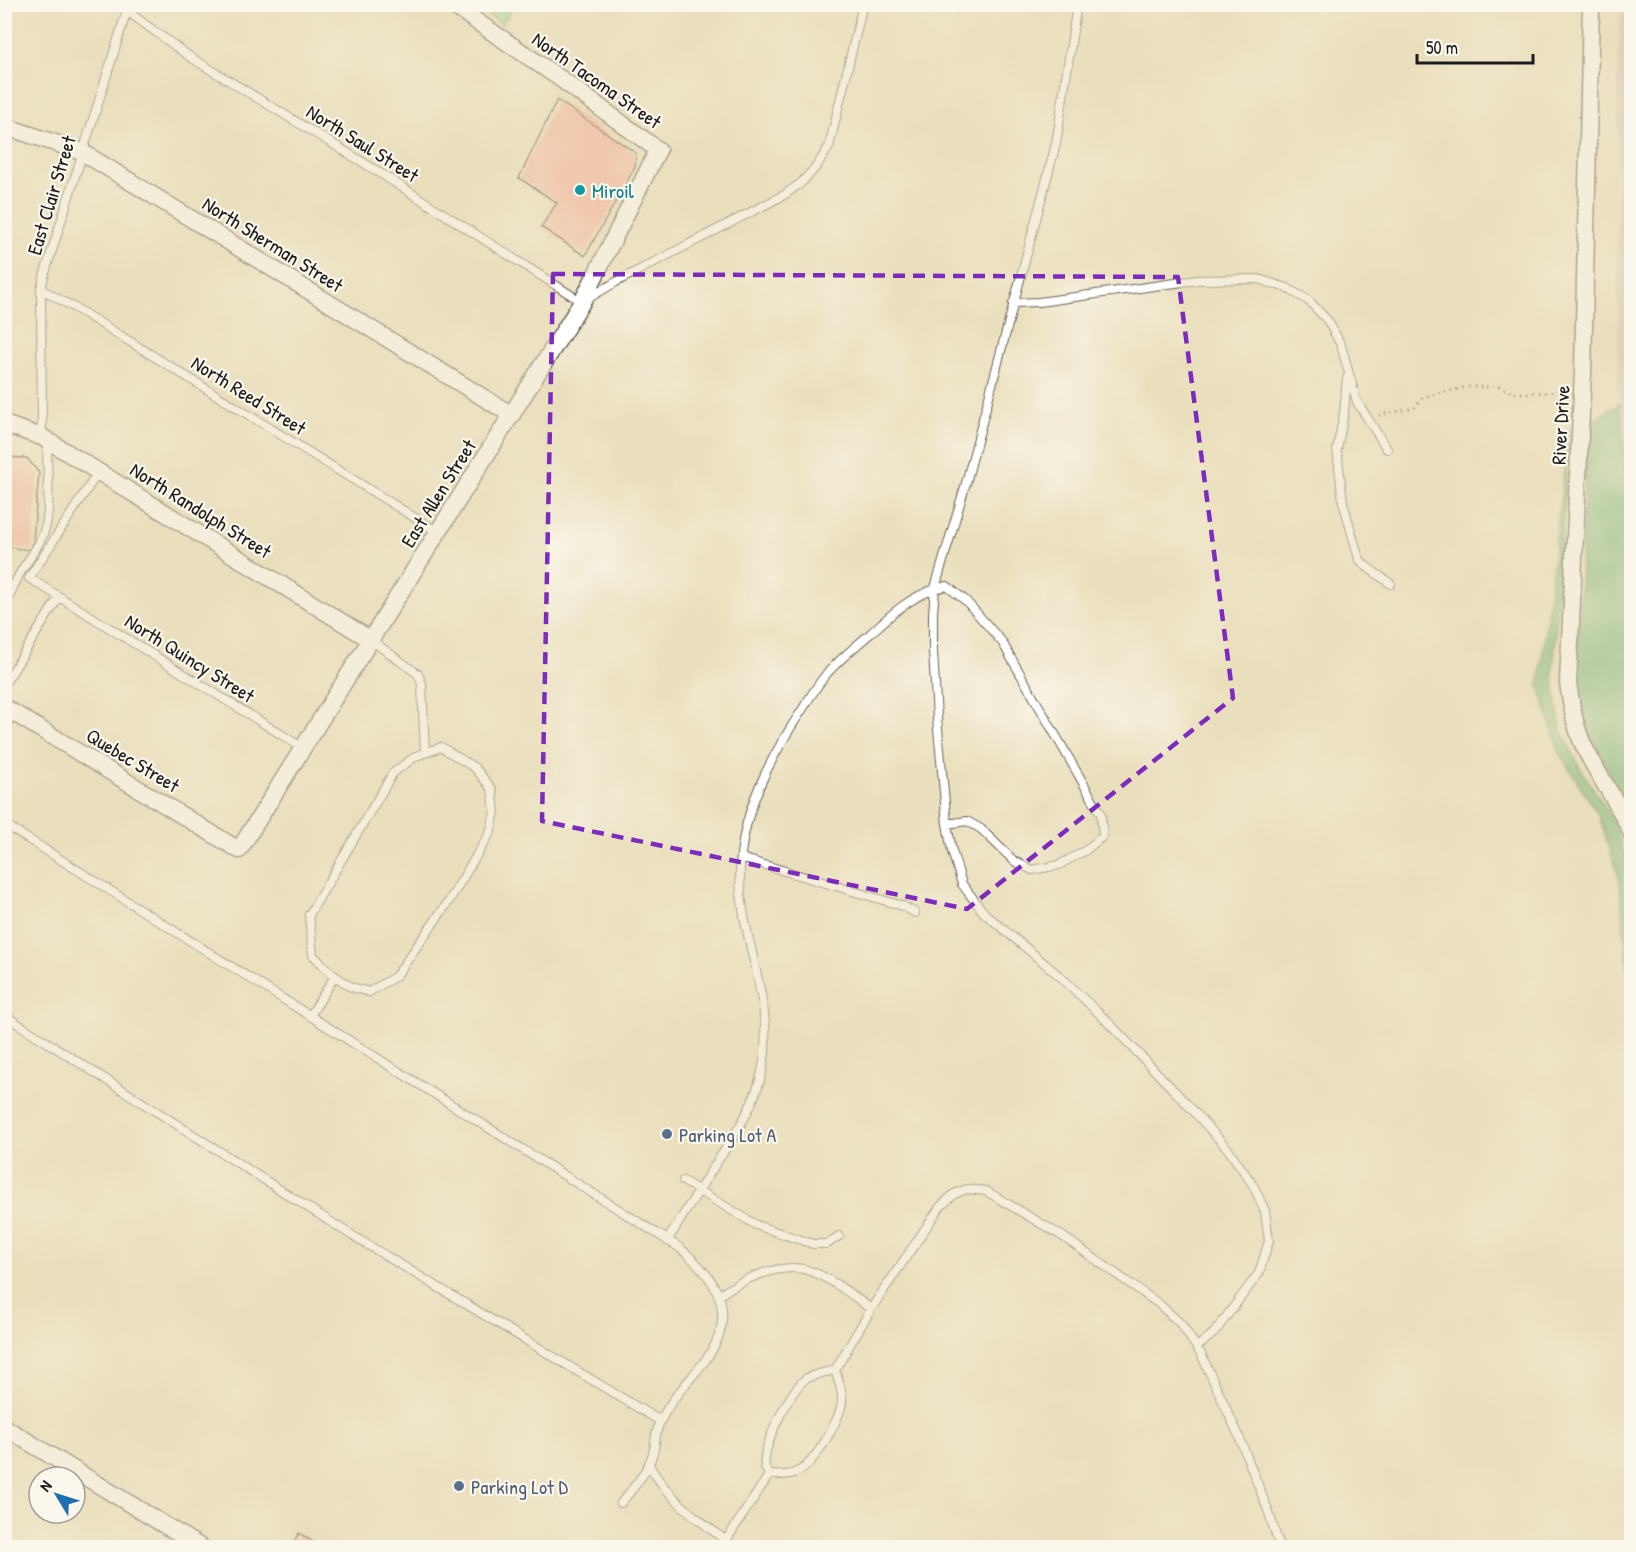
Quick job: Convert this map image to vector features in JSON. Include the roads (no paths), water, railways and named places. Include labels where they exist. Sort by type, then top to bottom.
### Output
[{"type":"street","name":"North Tacoma Street","points":[[451,4],[561,79],[658,150]]},
{"type":"street","name":"River Drive","points":[[1591,4],[1582,392],[1568,666],[1570,700],[1583,743],[1617,802],[1632,834]]},
{"type":"street","name":"North Sherman Street","points":[[4,126],[82,152],[512,415]]},
{"type":"street","name":"East Allen Street","points":[[239,850],[582,302],[658,150]]},
{"type":"street","name":"North Randolph Street","points":[[4,424],[45,439],[371,640]]},
{"type":"street","name":"Quebec Street","points":[[4,707],[239,850]]},
{"type":"street","points":[[4,1427],[202,1548]]},
{"type":"lane","points":[[582,302],[784,195],[801,183],[830,147],[863,4]]},
{"type":"lane","points":[[1077,4],[1056,144],[966,483],[935,588],[933,651],[937,718],[947,824],[962,884],[984,913],[1062,978],[1112,1025],[1228,1149],[1253,1185],[1265,1211],[1269,1241],[1259,1273],[1214,1333],[1197,1347]]},
{"type":"lane","name":"North Saul Street","points":[[128,8],[190,57],[364,163],[582,302]]},
{"type":"lane","name":"East Clair Street","points":[[4,610],[16,579],[35,552],[45,528],[50,501],[45,439],[42,289],[45,273],[128,8]]},
{"type":"lane","points":[[1013,303],[1040,302],[1197,280],[1258,279],[1287,288],[1309,301],[1328,321],[1341,345],[1347,374],[1357,402],[1387,449]]},
{"type":"lane","name":"North Reed Street","points":[[42,289],[438,532]]},
{"type":"lane","points":[[1347,374],[1344,413],[1337,450],[1343,502],[1359,559],[1390,584]]},
{"type":"lane","points":[[4,685],[59,597],[29,578],[99,471]]},
{"type":"lane","points":[[667,1241],[749,1111],[760,1082],[765,1051],[765,1009],[741,892],[741,858],[751,808],[782,740],[825,676],[897,609],[935,588],[947,586],[966,601],[1002,642],[1101,814],[1103,836],[1086,850],[1059,866],[1032,870],[1014,861],[981,829],[967,821],[947,824]]},
{"type":"lane","name":"North Quincy Street","points":[[59,597],[303,748]]},
{"type":"lane","points":[[371,640],[418,674],[422,684],[424,753]]},
{"type":"lane","points":[[441,747],[475,768],[492,789],[495,812],[490,834],[449,901],[396,976],[369,992],[351,987],[335,976],[313,955],[309,915],[393,773],[416,756],[441,747]]},
{"type":"lane","points":[[4,824],[667,1241],[696,1262],[720,1295],[721,1328],[714,1347],[660,1421],[649,1465],[621,1503]]},
{"type":"lane","points":[[741,858],[903,906],[915,913]]},
{"type":"lane","points":[[310,1016],[335,976]]},
{"type":"lane","points":[[4,1015],[353,1236],[660,1421]]},
{"type":"lane","points":[[683,1181],[756,1225],[813,1244],[827,1244],[839,1236]]},
{"type":"lane","points":[[769,1474],[765,1467],[765,1455],[773,1428],[788,1401],[806,1378],[835,1370],[871,1309],[940,1207],[954,1194],[967,1190],[986,1191],[1062,1236],[1159,1304],[1181,1324],[1197,1347],[1238,1434],[1280,1548]]},
{"type":"lane","points":[[720,1295],[748,1279],[768,1272],[802,1269],[828,1280],[871,1309]]},
{"type":"lane","points":[[769,1474],[792,1473],[804,1468],[819,1450],[833,1427],[842,1402],[835,1370]]},
{"type":"lane","points":[[649,1465],[657,1479],[683,1507],[723,1544],[769,1474]]},
{"type":"place","name":"Miroil","points":[[580,190]]},
{"type":"place","name":"Parking Lot A","points":[[667,1134]]},
{"type":"place","name":"Parking Lot D","points":[[459,1486]]}]
